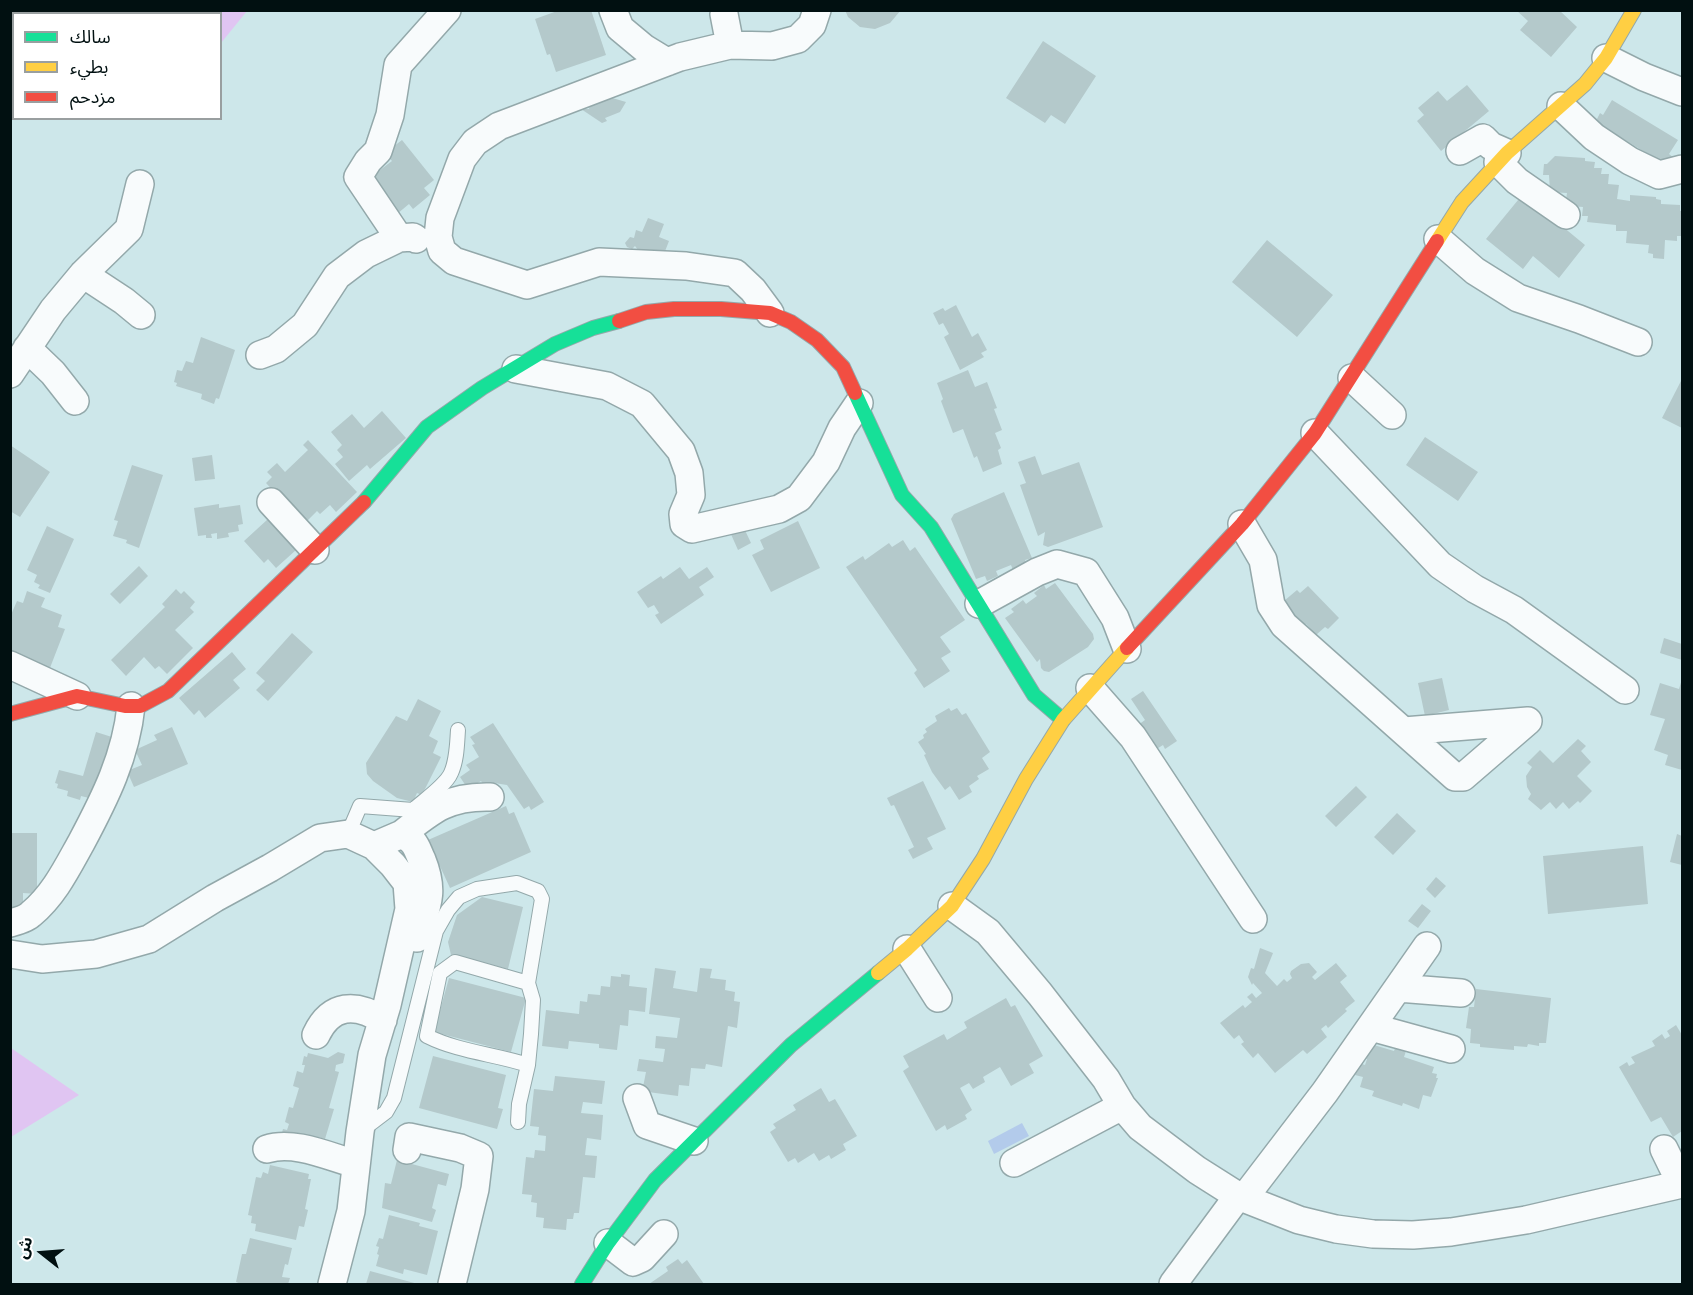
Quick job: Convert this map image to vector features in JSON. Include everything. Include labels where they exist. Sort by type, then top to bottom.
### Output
[{"type":"street","points":[[399,238],[358,177],[368,161],[378,151],[390,115],[398,65],[447,10]]},
{"type":"street","points":[[613,10],[620,28],[644,48],[667,62]]},
{"type":"street","points":[[441,251],[438,237],[440,218],[462,159],[476,142],[499,126],[667,62],[730,45],[772,46],[798,39],[812,25],[817,10]]},
{"type":"street","points":[[582,1284],[608,1243],[655,1180],[791,1045],[908,949],[952,906],[983,860],[1026,779],[1063,720],[1242,524],[1315,433],[1462,202],[1502,157],[1585,84],[1606,58],[1634,10]]},
{"type":"street","points":[[724,14],[730,45]]},
{"type":"street","points":[[1606,58],[1644,77],[1683,92]]},
{"type":"street","points":[[1561,106],[1594,137],[1630,162],[1659,175],[1683,169]]},
{"type":"street","points":[[1460,151],[1483,138],[1502,157],[1517,181],[1566,215]]},
{"type":"street","points":[[10,374],[53,310],[83,274],[129,229],[140,184]]},
{"type":"street","points":[[260,355],[276,349],[305,325],[336,276],[366,254],[399,238],[413,237],[441,251],[454,261],[527,285],[599,262],[686,266],[735,273],[753,290],[770,313]]},
{"type":"street","points":[[1438,239],[1475,271],[1518,298],[1638,342]]},
{"type":"street","points":[[83,274],[141,315]]},
{"type":"street","points":[[10,665],[77,696],[140,706],[168,691],[315,550],[370,496],[427,426],[482,388],[555,344],[593,328],[646,312],[674,309],[721,309],[770,313],[791,322],[817,340],[843,367],[902,495],[931,527],[1034,694],[1063,720]]},
{"type":"street","points":[[27,348],[53,373],[75,401]]},
{"type":"street","points":[[516,369],[607,386],[642,404],[681,451],[689,473],[691,495],[683,514],[684,524],[692,529],[779,509],[799,498],[826,462],[842,428],[859,403]]},
{"type":"street","points":[[1352,378],[1392,415]]},
{"type":"street","points":[[1315,433],[1440,565],[1475,589],[1514,610],[1625,690]]},
{"type":"street","points":[[271,501],[315,550]]},
{"type":"street","points":[[1242,524],[1263,560],[1271,605],[1284,625],[1404,731]]},
{"type":"street","points":[[979,604],[1057,564],[1086,572],[1115,618],[1127,649]]},
{"type":"street","points":[[1090,688],[1133,737],[1253,919]]},
{"type":"street","points":[[10,714],[77,696]]},
{"type":"street","points":[[10,923],[30,916],[52,893],[69,866],[119,765],[128,732],[131,706]]},
{"type":"street","points":[[374,846],[402,834],[448,801],[466,797],[490,797]]},
{"type":"street","points":[[10,954],[42,958],[96,954],[149,939],[320,838],[348,834],[374,846],[393,865],[407,883],[409,909],[383,1020],[372,1055],[351,1211],[332,1284]]},
{"type":"street","points":[[372,1055],[388,1049],[400,995],[428,904],[430,884],[428,873],[414,842],[402,834]]},
{"type":"street","points":[[952,906],[988,932],[1040,994],[1140,1127],[1170,1150],[1241,1197],[1299,1220],[1336,1229],[1373,1234],[1413,1235],[1451,1232],[1526,1220],[1682,1184],[1664,1149]]},
{"type":"street","points":[[1173,1284],[1371,1027],[1427,946]]},
{"type":"street","points":[[908,949],[938,998]]},
{"type":"street","points":[[1398,988],[1461,993]]},
{"type":"street","points":[[316,1035],[321,1023],[344,1008],[355,1007],[371,1012],[383,1020]]},
{"type":"street","points":[[1371,1027],[1451,1049]]},
{"type":"street","points":[[637,1098],[647,1125],[694,1141]]},
{"type":"street","points":[[1014,1162],[1122,1106]]},
{"type":"street","points":[[407,1150],[409,1137],[460,1148],[479,1156],[475,1189],[452,1284]]},
{"type":"street","points":[[267,1149],[277,1146],[305,1150],[356,1164]]},
{"type":"street","points":[[608,1243],[633,1262],[642,1258],[664,1234]]},
{"type":"lane","points":[[348,834],[360,806],[413,810],[432,793],[451,774],[458,729]]},
{"type":"lane","points":[[360,1132],[386,1112],[394,1098],[436,931],[448,910],[459,897],[477,889],[517,883],[538,891],[542,899],[528,983],[533,1000],[528,1065],[519,1104],[518,1122]]},
{"type":"lane","points":[[528,983],[455,962],[440,973],[427,1036],[442,1044],[528,1065]]},
{"type":"shaded area","points":[[11,10],[247,11],[222,42],[222,12],[12,12],[11,115]]},
{"type":"shaded area","points":[[11,1048],[79,1095],[11,1137]]},
{"type":"water","points":[[1022,1123],[1029,1136],[994,1154],[988,1141]]},
{"type":"building","points":[[560,10],[591,10],[606,55],[556,72],[550,54],[547,55],[535,19]]},
{"type":"building","points":[[845,10],[901,10],[890,23],[875,29],[860,27],[848,17]]},
{"type":"building","points":[[1516,10],[1559,10],[1577,27],[1551,57],[1520,30],[1528,21]]},
{"type":"building","points":[[1043,41],[1096,76],[1065,124],[1051,115],[1045,123],[1006,98]]},
{"type":"building","points":[[1467,85],[1489,111],[1441,151],[1417,121],[1424,115],[1418,108],[1438,91],[1447,101]]},
{"type":"building","points":[[609,97],[626,102],[620,112],[605,118],[607,121],[602,123],[581,109],[589,109],[591,102]]},
{"type":"building","points":[[1612,100],[1678,140],[1669,154],[1674,158],[1669,167],[1599,124],[1597,119],[1600,113],[1603,115]]},
{"type":"building","points":[[402,140],[434,180],[424,188],[430,195],[413,209],[409,204],[397,214],[364,172],[375,164],[380,170],[392,161],[385,153]]},
{"type":"building","points":[[1555,156],[1585,158],[1585,161],[1595,162],[1594,168],[1602,168],[1601,174],[1609,174],[1608,184],[1619,185],[1617,199],[1630,201],[1630,195],[1656,197],[1661,200],[1661,204],[1680,205],[1682,236],[1677,236],[1677,241],[1665,240],[1664,259],[1653,258],[1653,254],[1648,253],[1649,245],[1626,243],[1627,231],[1616,231],[1616,225],[1587,222],[1588,216],[1582,216],[1583,207],[1570,206],[1571,200],[1566,200],[1567,193],[1550,192],[1549,175],[1543,175],[1544,164]]},
{"type":"building","points":[[1523,194],[1585,245],[1559,278],[1533,256],[1523,269],[1486,239]]},
{"type":"building","points":[[648,218],[664,224],[659,237],[669,241],[662,259],[641,254],[635,246],[632,249],[625,243],[630,237],[634,238],[636,230],[642,232]]},
{"type":"building","points":[[1267,240],[1333,295],[1297,337],[1232,282]]},
{"type":"building","points":[[956,305],[972,337],[978,333],[987,350],[981,353],[984,357],[960,370],[944,337],[949,334],[943,323],[939,325],[933,313],[943,308],[945,311]]},
{"type":"building","points":[[201,337],[235,350],[219,399],[216,398],[214,404],[201,399],[202,394],[176,386],[177,383],[174,382],[177,370],[182,371],[186,361],[193,363]]},
{"type":"building","points":[[968,370],[975,387],[987,382],[1002,430],[995,433],[1001,448],[998,450],[1002,464],[983,472],[977,456],[974,458],[963,429],[953,433],[937,383]]},
{"type":"building","points":[[1682,379],[1682,428],[1662,418]]},
{"type":"building","points":[[382,411],[406,438],[370,469],[367,465],[349,481],[335,464],[343,457],[337,450],[342,445],[331,432],[352,414],[364,428]]},
{"type":"building","points":[[1425,437],[1478,472],[1458,501],[1406,465]]},
{"type":"building","points":[[308,440],[357,492],[336,512],[330,505],[320,514],[317,511],[304,524],[266,483],[272,477],[267,472],[277,463],[285,472],[308,450],[303,445]]},
{"type":"building","points":[[10,445],[50,472],[20,517],[10,511]]},
{"type":"building","points":[[212,455],[215,479],[195,481],[192,458]]},
{"type":"building","points":[[1035,456],[1042,475],[1079,462],[1103,527],[1048,547],[1043,545],[1045,532],[1038,536],[1020,485],[1026,483],[1018,462]]},
{"type":"building","points":[[132,465],[163,475],[139,548],[126,543],[127,540],[113,536],[118,521],[114,520]]},
{"type":"building","points":[[1004,492],[1032,558],[1025,560],[1027,565],[1013,570],[1011,565],[996,571],[998,576],[987,581],[985,576],[976,579],[951,519],[954,514]]},
{"type":"building","points":[[219,504],[219,508],[240,505],[243,524],[238,525],[239,531],[228,533],[229,537],[217,539],[217,533],[211,534],[212,538],[206,538],[206,535],[198,536],[194,508]]},
{"type":"building","points":[[268,519],[296,550],[276,568],[268,559],[264,563],[244,541]]},
{"type":"building","points":[[798,521],[820,568],[771,592],[752,555],[764,549],[760,540]]},
{"type":"building","points":[[47,526],[74,539],[50,593],[38,588],[40,585],[34,582],[37,575],[27,570]]},
{"type":"building","points":[[743,526],[751,543],[738,550],[730,532]]},
{"type":"building","points":[[903,540],[910,551],[915,547],[965,620],[940,637],[951,652],[941,658],[950,671],[924,688],[914,673],[917,670],[846,567],[863,556],[865,560],[889,543],[892,547]]},
{"type":"building","points":[[139,566],[148,576],[120,604],[110,594]]},
{"type":"building","points":[[680,567],[689,579],[707,567],[714,577],[699,587],[704,595],[661,624],[655,615],[659,613],[654,605],[648,608],[637,592],[661,576],[663,579]]},
{"type":"building","points":[[1055,583],[1093,634],[1094,639],[1088,647],[1049,672],[1041,668],[1040,659],[1037,662],[1005,618],[1014,612],[1011,609],[1023,600],[1026,604],[1037,596],[1034,593],[1044,585],[1046,589]]},
{"type":"building","points":[[1308,586],[1339,618],[1328,629],[1325,627],[1316,635],[1306,624],[1302,627],[1288,612],[1291,609],[1284,601],[1297,590],[1300,593]]},
{"type":"building","points":[[176,589],[181,594],[184,591],[195,602],[190,608],[194,612],[175,630],[193,648],[167,674],[159,666],[155,669],[144,657],[126,676],[111,660],[165,607],[162,604]]},
{"type":"building","points":[[27,591],[45,598],[41,607],[62,615],[58,627],[65,629],[48,673],[10,657],[10,617],[17,601],[23,603]]},
{"type":"building","points":[[292,633],[313,652],[268,701],[256,690],[265,681],[256,673]]},
{"type":"building","points":[[1664,638],[1682,644],[1682,660],[1660,653]]},
{"type":"building","points":[[232,652],[246,669],[233,680],[240,688],[205,718],[199,710],[194,715],[179,698]]},
{"type":"building","points":[[1442,678],[1449,710],[1425,716],[1418,683]]},
{"type":"building","points":[[1682,679],[1682,770],[1665,765],[1668,755],[1654,750],[1665,719],[1650,715],[1660,683],[1679,689]]},
{"type":"building","points":[[1143,691],[1177,741],[1165,749],[1163,745],[1155,750],[1138,725],[1145,720],[1131,699]]},
{"type":"building","points":[[418,699],[441,711],[429,736],[438,741],[433,753],[441,757],[422,795],[417,793],[413,802],[397,798],[373,781],[367,774],[366,763],[396,716],[407,721]]},
{"type":"building","points":[[949,708],[951,711],[957,708],[962,715],[966,713],[990,752],[982,758],[989,769],[977,776],[979,779],[969,786],[972,792],[959,800],[950,786],[945,790],[932,772],[924,755],[926,754],[918,742],[924,738],[923,735],[927,732],[925,729],[937,721],[935,716]]},
{"type":"building","points":[[493,723],[544,802],[531,810],[529,806],[524,809],[507,785],[488,782],[484,785],[481,781],[468,789],[460,777],[470,770],[466,765],[479,757],[470,737]]},
{"type":"building","points":[[172,727],[188,764],[134,787],[127,771],[142,765],[135,750],[157,740],[154,735]]},
{"type":"building","points":[[96,732],[115,738],[95,792],[91,791],[89,798],[81,796],[80,800],[67,796],[68,791],[57,788],[58,784],[55,783],[59,770],[83,776]]},
{"type":"building","points":[[1578,739],[1586,746],[1581,751],[1591,762],[1577,776],[1592,791],[1580,803],[1578,801],[1569,809],[1563,802],[1556,809],[1550,802],[1541,810],[1528,799],[1531,794],[1527,787],[1526,776],[1532,767],[1527,763],[1540,750],[1553,763]]},
{"type":"building","points":[[923,781],[946,829],[927,838],[933,849],[913,859],[908,850],[914,847],[894,805],[891,806],[887,798]]},
{"type":"building","points":[[1356,786],[1367,797],[1336,827],[1325,816]]},
{"type":"building","points":[[506,806],[509,814],[514,812],[531,852],[450,888],[428,840]]},
{"type":"building","points":[[1397,813],[1416,831],[1393,855],[1374,837]]},
{"type":"building","points":[[10,833],[37,833],[37,894],[23,893],[23,907],[10,907]]},
{"type":"building","points":[[1677,834],[1682,836],[1682,865],[1670,862]]},
{"type":"building","points":[[1643,846],[1648,904],[1548,914],[1543,856]]},
{"type":"building","points":[[1436,877],[1446,886],[1435,898],[1426,889]]},
{"type":"building","points":[[482,897],[523,907],[508,969],[451,955],[448,942],[457,915]]},
{"type":"building","points":[[1422,904],[1431,911],[1418,928],[1408,921]]},
{"type":"building","points":[[1260,948],[1273,953],[1265,973],[1277,986],[1284,979],[1287,982],[1292,978],[1291,971],[1301,964],[1309,963],[1317,972],[1312,977],[1315,980],[1336,963],[1347,976],[1340,982],[1355,1001],[1328,1028],[1326,1025],[1321,1029],[1327,1037],[1307,1054],[1303,1050],[1275,1073],[1258,1053],[1253,1058],[1241,1044],[1244,1042],[1239,1035],[1234,1039],[1220,1023],[1243,1005],[1245,1008],[1252,1002],[1247,997],[1252,993],[1256,998],[1262,993],[1253,983],[1252,985],[1248,977],[1251,968],[1254,969]]},
{"type":"building","points":[[655,968],[676,971],[673,988],[697,992],[700,968],[712,969],[710,978],[726,980],[725,990],[735,992],[734,1001],[740,1002],[737,1028],[728,1026],[722,1067],[706,1064],[705,1069],[691,1068],[689,1086],[679,1085],[678,1096],[648,1092],[643,1087],[646,1072],[637,1071],[639,1059],[663,1062],[665,1049],[655,1048],[656,1036],[677,1038],[680,1018],[649,1014]]},
{"type":"building","points":[[621,974],[630,975],[629,986],[647,988],[645,1012],[629,1010],[628,1026],[620,1025],[617,1050],[599,1048],[599,1044],[569,1041],[568,1049],[542,1046],[546,1010],[579,1014],[580,1001],[587,1002],[588,994],[600,995],[601,986],[610,987],[611,976],[621,977]]},
{"type":"building","points":[[449,978],[526,998],[511,1052],[434,1032]]},
{"type":"building","points":[[1476,989],[1551,998],[1546,1043],[1539,1043],[1539,1046],[1528,1044],[1527,1047],[1514,1046],[1514,1050],[1480,1047],[1480,1044],[1470,1043],[1471,1029],[1466,1028],[1469,1007],[1474,1007]]},
{"type":"building","points":[[1006,998],[1011,1007],[1015,1005],[1043,1056],[1029,1064],[1034,1073],[1011,1086],[1000,1067],[983,1077],[985,1082],[973,1089],[969,1083],[960,1088],[972,1110],[965,1115],[967,1119],[947,1130],[945,1125],[936,1131],[903,1071],[909,1067],[903,1056],[944,1034],[947,1040],[967,1028],[964,1022]]},
{"type":"building","points":[[1676,1025],[1682,1035],[1682,1131],[1673,1137],[1661,1117],[1651,1122],[1619,1067],[1627,1062],[1629,1066],[1635,1063],[1631,1057],[1655,1046],[1652,1041],[1662,1034],[1665,1039],[1670,1036],[1667,1031]]},
{"type":"building","points":[[1374,1045],[1394,1051],[1396,1045],[1407,1048],[1404,1057],[1434,1067],[1432,1073],[1437,1074],[1436,1078],[1438,1078],[1431,1097],[1423,1095],[1419,1109],[1372,1096],[1374,1091],[1360,1087],[1363,1077],[1355,1075],[1359,1063],[1365,1065],[1367,1059],[1362,1057],[1366,1046],[1373,1049]]},
{"type":"building","points":[[338,1052],[345,1054],[343,1063],[336,1065],[335,1071],[339,1072],[329,1108],[334,1109],[325,1139],[318,1137],[316,1145],[281,1136],[283,1129],[287,1130],[289,1124],[285,1122],[289,1107],[293,1108],[299,1088],[293,1086],[297,1071],[303,1073],[304,1056],[307,1057],[308,1053],[328,1058]]},
{"type":"building","points":[[433,1056],[506,1075],[498,1108],[503,1109],[497,1129],[419,1108]]},
{"type":"building","points":[[555,1076],[605,1081],[602,1104],[583,1102],[581,1113],[603,1115],[601,1140],[587,1138],[585,1155],[597,1156],[595,1178],[583,1177],[579,1213],[574,1213],[573,1219],[567,1219],[566,1230],[543,1228],[544,1218],[536,1217],[537,1203],[531,1202],[532,1195],[522,1194],[526,1157],[534,1158],[535,1150],[545,1151],[546,1136],[538,1135],[539,1127],[530,1126],[534,1089],[553,1091]]},
{"type":"building","points":[[821,1088],[829,1102],[835,1099],[857,1136],[843,1144],[846,1150],[831,1159],[829,1155],[819,1161],[814,1153],[798,1163],[795,1158],[788,1162],[770,1132],[776,1128],[773,1124],[796,1110],[793,1105]]},
{"type":"building","points":[[397,1160],[449,1174],[446,1186],[438,1184],[432,1208],[436,1210],[432,1222],[382,1208],[385,1183],[391,1184]]},
{"type":"building","points":[[270,1165],[309,1174],[308,1179],[311,1179],[304,1227],[299,1226],[296,1240],[255,1231],[256,1224],[251,1223],[252,1216],[248,1215],[256,1177],[261,1178],[263,1172],[268,1174]]},
{"type":"building","points":[[389,1215],[420,1223],[419,1226],[438,1231],[427,1275],[404,1269],[403,1274],[376,1266],[379,1247],[376,1246],[379,1238],[383,1239]]},
{"type":"building","points":[[250,1238],[292,1248],[282,1277],[290,1278],[288,1284],[241,1284],[236,1282],[242,1254],[246,1254]]},
{"type":"building","points":[[678,1259],[682,1264],[687,1260],[704,1284],[649,1284],[668,1271],[666,1267]]},
{"type":"building","points":[[370,1271],[418,1284],[366,1284]]},
{"type":"traffic: fast","points":[[364,502],[427,427],[482,388],[555,344],[593,328],[619,321]]},
{"type":"traffic: fast","points":[[855,393],[902,495],[931,527],[1034,695],[1063,720]]},
{"type":"traffic: fast","points":[[582,1284],[608,1243],[655,1180],[791,1045],[878,973]]},
{"type":"traffic: slow","points":[[1437,241],[1462,202],[1507,153],[1585,84],[1606,58],[1634,10]]},
{"type":"traffic: slow","points":[[878,973],[952,906],[983,859],[1026,779],[1063,720],[1127,648]]},
{"type":"traffic: jam","points":[[1127,648],[1242,524],[1315,433],[1437,241]]},
{"type":"traffic: jam","points":[[619,321],[646,312],[674,309],[721,309],[770,313],[791,322],[817,340],[843,367],[855,393]]},
{"type":"traffic: jam","points":[[10,714],[77,696],[125,706],[140,706],[168,691],[364,502]]}]
